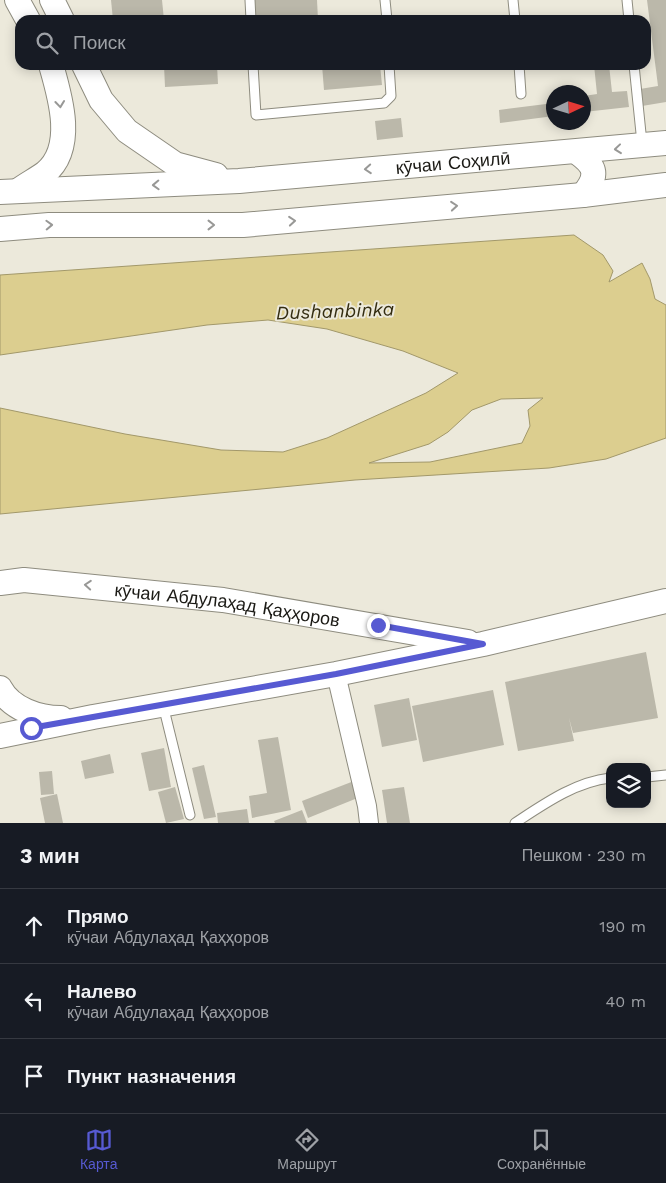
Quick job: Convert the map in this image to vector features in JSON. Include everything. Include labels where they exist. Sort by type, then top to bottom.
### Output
[{"type":"main road","points":[[17,0],[25,15]]},
{"type":"main road","points":[[52,0],[60,15]]},
{"type":"main road","points":[[9,191],[47,172],[57,158],[62,144],[59,93],[52,70]]},
{"type":"main road","points":[[86,70],[101,100],[127,132],[175,164],[239,181]]},
{"type":"main road","name":"кӯчаи Соҳилӣ","points":[[9,191],[239,181],[578,153],[666,143]]},
{"type":"main road","points":[[578,153],[590,162],[594,171],[592,183],[583,195]]},
{"type":"main road","points":[[0,229],[49,225],[243,225],[583,195],[666,185]]},
{"type":"main road","name":"кӯчаи Абдулаҳад Қаҳҳоров","points":[[0,583],[24,580],[223,600],[483,644]]},
{"type":"main road","name":"кӯчаи Абдулаҳад Қаҳҳоров","points":[[0,736],[31,728],[336,674],[483,644],[666,601]]},
{"type":"main road","points":[[0,688],[3,695],[24,710],[46,718],[93,717]]},
{"type":"main road","points":[[0,719],[31,728]]},
{"type":"street","points":[[336,674],[367,806],[369,823]]},
{"type":"lane","points":[[250,0],[251,15]]},
{"type":"lane","points":[[385,0],[386,15]]},
{"type":"lane","points":[[513,0],[514,15]]},
{"type":"lane","points":[[627,0],[628,15]]},
{"type":"lane","points":[[253,70],[256,115],[384,103],[392,96],[390,70]]},
{"type":"lane","points":[[520,70],[522,94]]},
{"type":"lane","points":[[634,70],[642,146]]},
{"type":"lane","points":[[163,705],[190,815]]},
{"type":"lane","points":[[651,777],[666,775]]},
{"type":"lane","points":[[515,823],[574,788],[592,780],[606,778]]},
{"type":"water","name":"Dushanbinka","points":[[574,235],[603,255],[613,271],[609,282],[642,263],[650,279],[655,299],[666,305],[666,438],[606,459],[549,468],[355,480],[0,514],[0,408],[125,434],[221,450],[283,452],[327,438],[426,393],[458,373],[403,351],[327,329],[268,320],[207,325],[0,355],[0,275]],"holes":[[[543,398],[528,410],[530,426],[522,443],[430,462],[369,463],[429,444],[448,432],[472,410],[501,399]]]},
{"type":"building","points":[[111,0],[162,0],[164,15],[112,15]]},
{"type":"building","points":[[254,0],[317,0],[318,15],[256,15]]},
{"type":"building","points":[[647,0],[666,0],[666,102],[642,106],[640,89],[658,86],[651,31],[651,15],[649,15]]},
{"type":"building","points":[[164,70],[217,70],[218,84],[165,87]]},
{"type":"building","points":[[322,70],[380,70],[382,85],[324,90]]},
{"type":"building","points":[[595,70],[610,70],[612,92],[627,91],[629,107],[591,111],[591,95],[597,94]]},
{"type":"building","points":[[546,104],[546,117],[500,123],[499,110]]},
{"type":"building","points":[[401,118],[403,137],[377,140],[375,121]]},
{"type":"building","points":[[646,652],[658,718],[573,733],[569,718],[574,741],[518,751],[505,682]]},
{"type":"building","points":[[493,690],[504,745],[423,762],[412,706]]},
{"type":"building","points":[[409,698],[417,740],[382,747],[374,705]]},
{"type":"building","points":[[278,737],[291,810],[252,818],[249,796],[267,793],[258,740]]},
{"type":"building","points":[[164,748],[171,787],[149,791],[141,753]]},
{"type":"building","points":[[110,754],[114,773],[85,779],[81,761]]},
{"type":"building","points":[[204,765],[216,817],[204,819],[192,768]]},
{"type":"building","points":[[52,771],[54,794],[41,795],[39,772]]},
{"type":"building","points":[[354,781],[360,797],[308,818],[302,801]]},
{"type":"building","points":[[175,787],[184,819],[166,823],[158,792]]},
{"type":"building","points":[[404,787],[410,823],[387,823],[382,790]]},
{"type":"building","points":[[57,794],[63,823],[45,823],[40,798]]},
{"type":"building","points":[[247,809],[249,823],[218,823],[217,813]]},
{"type":"building","points":[[302,810],[307,823],[275,823],[274,821]]},
{"type":"route","points":[[31,728],[336,674],[483,644],[445,639],[378,625]]}]
